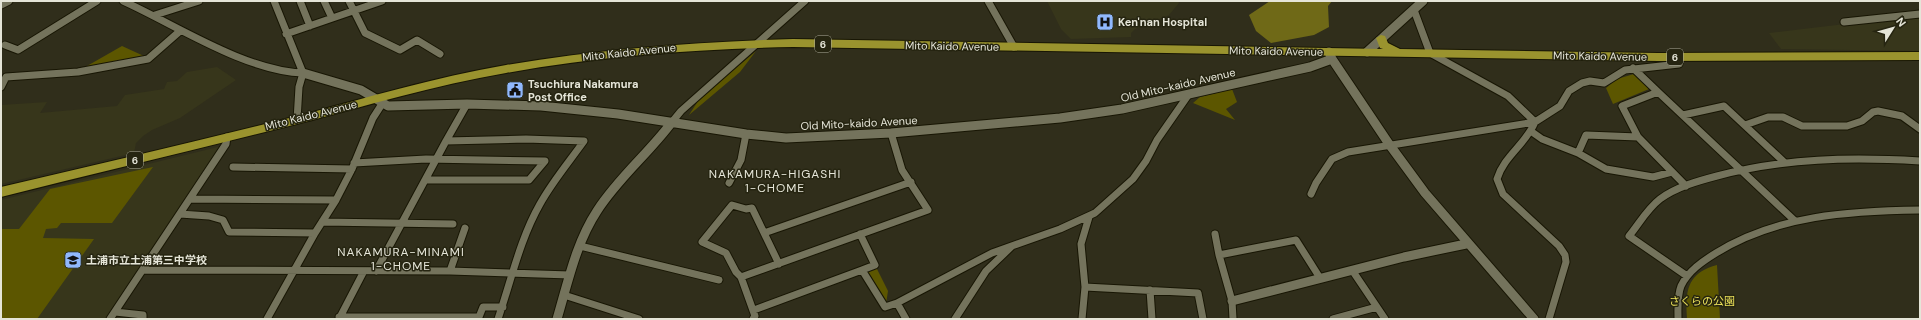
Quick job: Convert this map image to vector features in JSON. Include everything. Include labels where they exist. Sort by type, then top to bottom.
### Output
[{"type":"highway","points":[[1380,38],[1388,48],[1400,53]]},
{"type":"highway","name":"Mito Kaido Avenue","points":[[1,192],[228,136],[379,101],[453,80],[565,59],[660,48],[758,44],[1014,47],[1331,55],[1367,52],[1674,57],[1920,56]]},
{"type":"street","points":[[1,5],[9,1]]},
{"type":"street","points":[[5,45],[18,50],[97,1]]},
{"type":"street","points":[[122,1],[155,15],[180,31],[239,58],[292,73],[303,73]]},
{"type":"street","points":[[142,1],[143,10]]},
{"type":"street","points":[[171,1],[173,10]]},
{"type":"street","points":[[274,1],[298,64],[303,73],[299,87],[297,120]]},
{"type":"street","points":[[300,1],[310,26]]},
{"type":"street","points":[[324,1],[332,18]]},
{"type":"street","points":[[349,1],[365,33],[400,50],[417,40],[440,54]]},
{"type":"street","points":[[286,34],[354,11],[374,2],[382,1]]},
{"type":"street","points":[[557,319],[580,246],[588,225],[598,209],[672,122],[675,116],[806,1]]},
{"type":"street","points":[[988,1],[1014,47]]},
{"type":"street","points":[[1367,52],[1380,38],[1423,1]]},
{"type":"street","points":[[155,15],[196,2]]},
{"type":"street","points":[[1414,10],[1430,53],[1508,96],[1535,122]]},
{"type":"street","points":[[1844,22],[1920,14]]},
{"type":"street","points":[[1,87],[6,76],[78,72],[148,59],[180,31]]},
{"type":"street","points":[[1331,55],[1391,147],[1425,192],[1466,244],[1534,319]]},
{"type":"street","name":"Old Mito-kaido Avenue","points":[[303,73],[312,77],[361,90],[379,101],[400,107],[467,104],[540,106],[618,114],[746,134],[786,138],[891,133],[1060,118],[1122,110],[1310,67],[1331,55]]},
{"type":"street","points":[[1311,194],[1316,183],[1332,159],[1348,152],[1391,147],[1535,122],[1560,106],[1569,91],[1582,83],[1590,81],[1604,83],[1619,72],[1633,68],[1679,64],[1674,57]]},
{"type":"street","points":[[1633,68],[1795,221]]},
{"type":"street","points":[[1658,92],[1622,106],[1638,137],[1686,186]]},
{"type":"street","points":[[862,270],[885,307],[897,304],[992,253],[1089,217],[1133,179],[1146,161],[1156,140],[1190,94]]},
{"type":"street","points":[[267,319],[293,270],[336,200],[353,166],[379,101]]},
{"type":"street","points":[[376,271],[467,104]]},
{"type":"street","points":[[1683,115],[1724,106],[1784,162]]},
{"type":"street","points":[[1745,125],[1768,117],[1783,117],[1802,126],[1846,126],[1862,121],[1873,112],[1878,111],[1902,116],[1920,129]]},
{"type":"street","points":[[1535,122],[1532,132],[1503,162],[1497,179],[1502,194],[1559,246],[1565,255],[1566,264],[1550,309],[1549,319]]},
{"type":"street","points":[[1532,132],[1542,139],[1578,153],[1606,169],[1653,177],[1672,172]]},
{"type":"street","points":[[742,277],[928,210],[902,170],[891,133]]},
{"type":"street","points":[[729,183],[741,160],[746,134]]},
{"type":"street","points":[[1578,153],[1586,135],[1638,137]]},
{"type":"street","points":[[112,316],[226,144],[228,136]]},
{"type":"street","points":[[446,141],[526,139],[584,141],[555,180],[540,206],[523,245],[498,319]]},
{"type":"street","points":[[1687,276],[1629,236],[1660,199],[1686,186],[1740,169],[1784,162],[1842,157],[1920,161]]},
{"type":"street","points":[[233,167],[353,166],[372,161],[545,161],[529,180],[426,180]]},
{"type":"street","points":[[764,233],[910,182]]},
{"type":"street","points":[[190,199],[336,200]]},
{"type":"street","points":[[753,319],[755,316],[754,310],[742,277],[736,272],[726,253],[702,242],[732,205],[746,209],[752,208],[779,264]]},
{"type":"street","points":[[1678,319],[1677,302],[1680,288],[1687,276],[1718,250],[1756,234],[1795,221],[1842,213],[1920,210]]},
{"type":"street","points":[[180,214],[209,216],[223,220],[229,232],[315,233]]},
{"type":"street","points":[[1082,319],[1085,287],[1081,244],[1089,217]]},
{"type":"street","points":[[322,222],[453,224]]},
{"type":"street","points":[[450,271],[465,228]]},
{"type":"street","points":[[754,310],[875,265],[860,234]]},
{"type":"street","points":[[1215,234],[1219,255],[1232,301],[1233,319]]},
{"type":"street","points":[[1219,255],[1296,240],[1320,278]]},
{"type":"street","points":[[1232,301],[1352,270],[1466,244]]},
{"type":"street","points":[[955,319],[986,271],[1013,245]]},
{"type":"street","points":[[580,246],[719,280]]},
{"type":"street","points":[[143,270],[450,271],[570,275]]},
{"type":"street","points":[[1352,270],[1385,319]]},
{"type":"street","points":[[364,271],[339,318],[479,317],[483,307],[502,307]]},
{"type":"street","points":[[1085,287],[1198,293],[1203,319]]},
{"type":"street","points":[[1150,290],[1152,319]]},
{"type":"street","points":[[564,295],[639,319]]},
{"type":"street","points":[[897,304],[906,319]]},
{"type":"street","points":[[1333,319],[1377,307]]},
{"type":"street","points":[[112,316],[143,314],[143,319]]},
{"type":"shaded area","name":"Ken'nan Hospital","points":[[1047,1],[1178,1],[1179,3],[1169,15],[1135,29],[1131,33],[1131,37],[1071,39],[1061,29]]},
{"type":"shaded area","points":[[1270,1],[1332,1],[1328,6],[1329,27],[1314,35],[1271,43],[1256,31],[1249,15]]},
{"type":"shaded area","points":[[1920,15],[1920,51],[1781,49],[1769,33]]},
{"type":"shaded area","points":[[217,67],[236,80],[180,118],[152,130],[143,136],[136,143],[134,153],[1,184],[1,105],[47,102],[40,113],[117,106],[125,95],[164,89],[167,82],[177,81],[187,72]]},
{"type":"shaded area","name":"土浦市立土浦第三中学校","points":[[218,147],[220,148],[106,319],[1,319],[1,200]]},
{"type":"green space","points":[[122,46],[146,57],[80,70]]},
{"type":"green space","points":[[756,51],[740,72],[689,115],[700,98]]},
{"type":"green space","points":[[1634,74],[1649,89],[1613,104],[1606,88],[1617,79]]},
{"type":"green space","points":[[1232,89],[1237,102],[1226,109],[1235,120],[1193,103],[1200,97]]},
{"type":"green space","points":[[153,167],[112,223],[61,223],[57,228],[46,229],[43,238],[94,239],[37,319],[1,319],[1,229],[19,229],[50,189]]},
{"type":"green space","name":"さくらの公園","points":[[1717,265],[1720,319],[1687,319],[1686,309],[1690,284],[1699,273],[1707,268]]},
{"type":"green space","points":[[876,267],[888,291],[886,304],[865,271]]},
{"type":"place","name":"Ken'nan Hospital","points":[[1105,22]]},
{"type":"place","name":"Tsuchiura Nakamura Post Office","points":[[515,90]]},
{"type":"place","name":"土浦市立土浦第三中学校","points":[[73,260]]},
{"type":"district","name":"NAKAMURA-HIGASHI 1-CHOME","points":[[775,181]]},
{"type":"district","name":"NAKAMURA-MINAMI 1-CHOME","points":[[401,259]]}]
